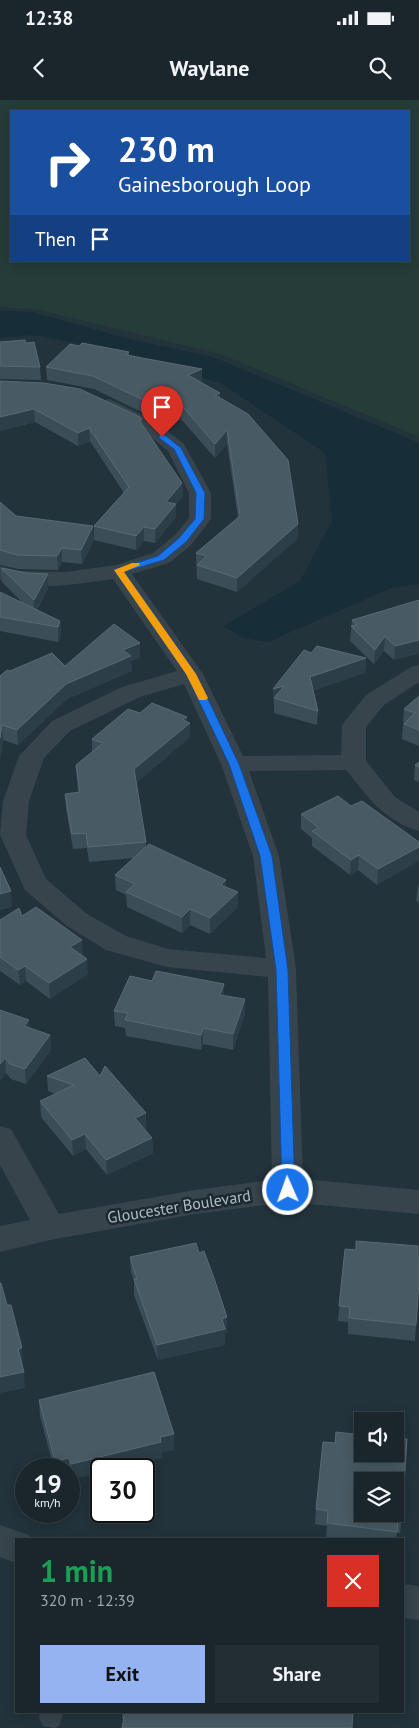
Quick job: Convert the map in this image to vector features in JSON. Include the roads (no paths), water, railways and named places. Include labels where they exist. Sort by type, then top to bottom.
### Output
[{"type":"street","points":[[0,574],[16,578],[64,578],[118,570],[161,558],[182,540],[200,519],[200,493],[177,448],[148,425],[94,398]]},
{"type":"street","points":[[118,570],[191,674],[234,764],[266,856],[282,970],[288,1190]]},
{"type":"street","points":[[419,672],[375,700],[354,726],[353,762],[386,803],[419,823]]},
{"type":"street","points":[[191,674],[130,692],[61,726],[32,756],[16,801],[13,835],[35,884],[77,920],[116,943],[167,958],[282,970]]},
{"type":"street","points":[[234,764],[353,762]]},
{"type":"street","points":[[0,1137],[50,1228]]},
{"type":"street","name":"Gloucester Boulevard","points":[[0,1239],[195,1202],[288,1190],[419,1202]]},
{"type":"street","points":[[0,1541],[15,1547]]},
{"type":"street","points":[[404,1601],[419,1603]]},
{"type":"water","points":[[0,311],[32,312],[133,340],[213,357],[419,443],[419,584],[391,588],[268,642],[243,638],[224,626],[300,581],[332,521],[325,453],[222,384],[129,353],[32,335],[0,338]]}]
